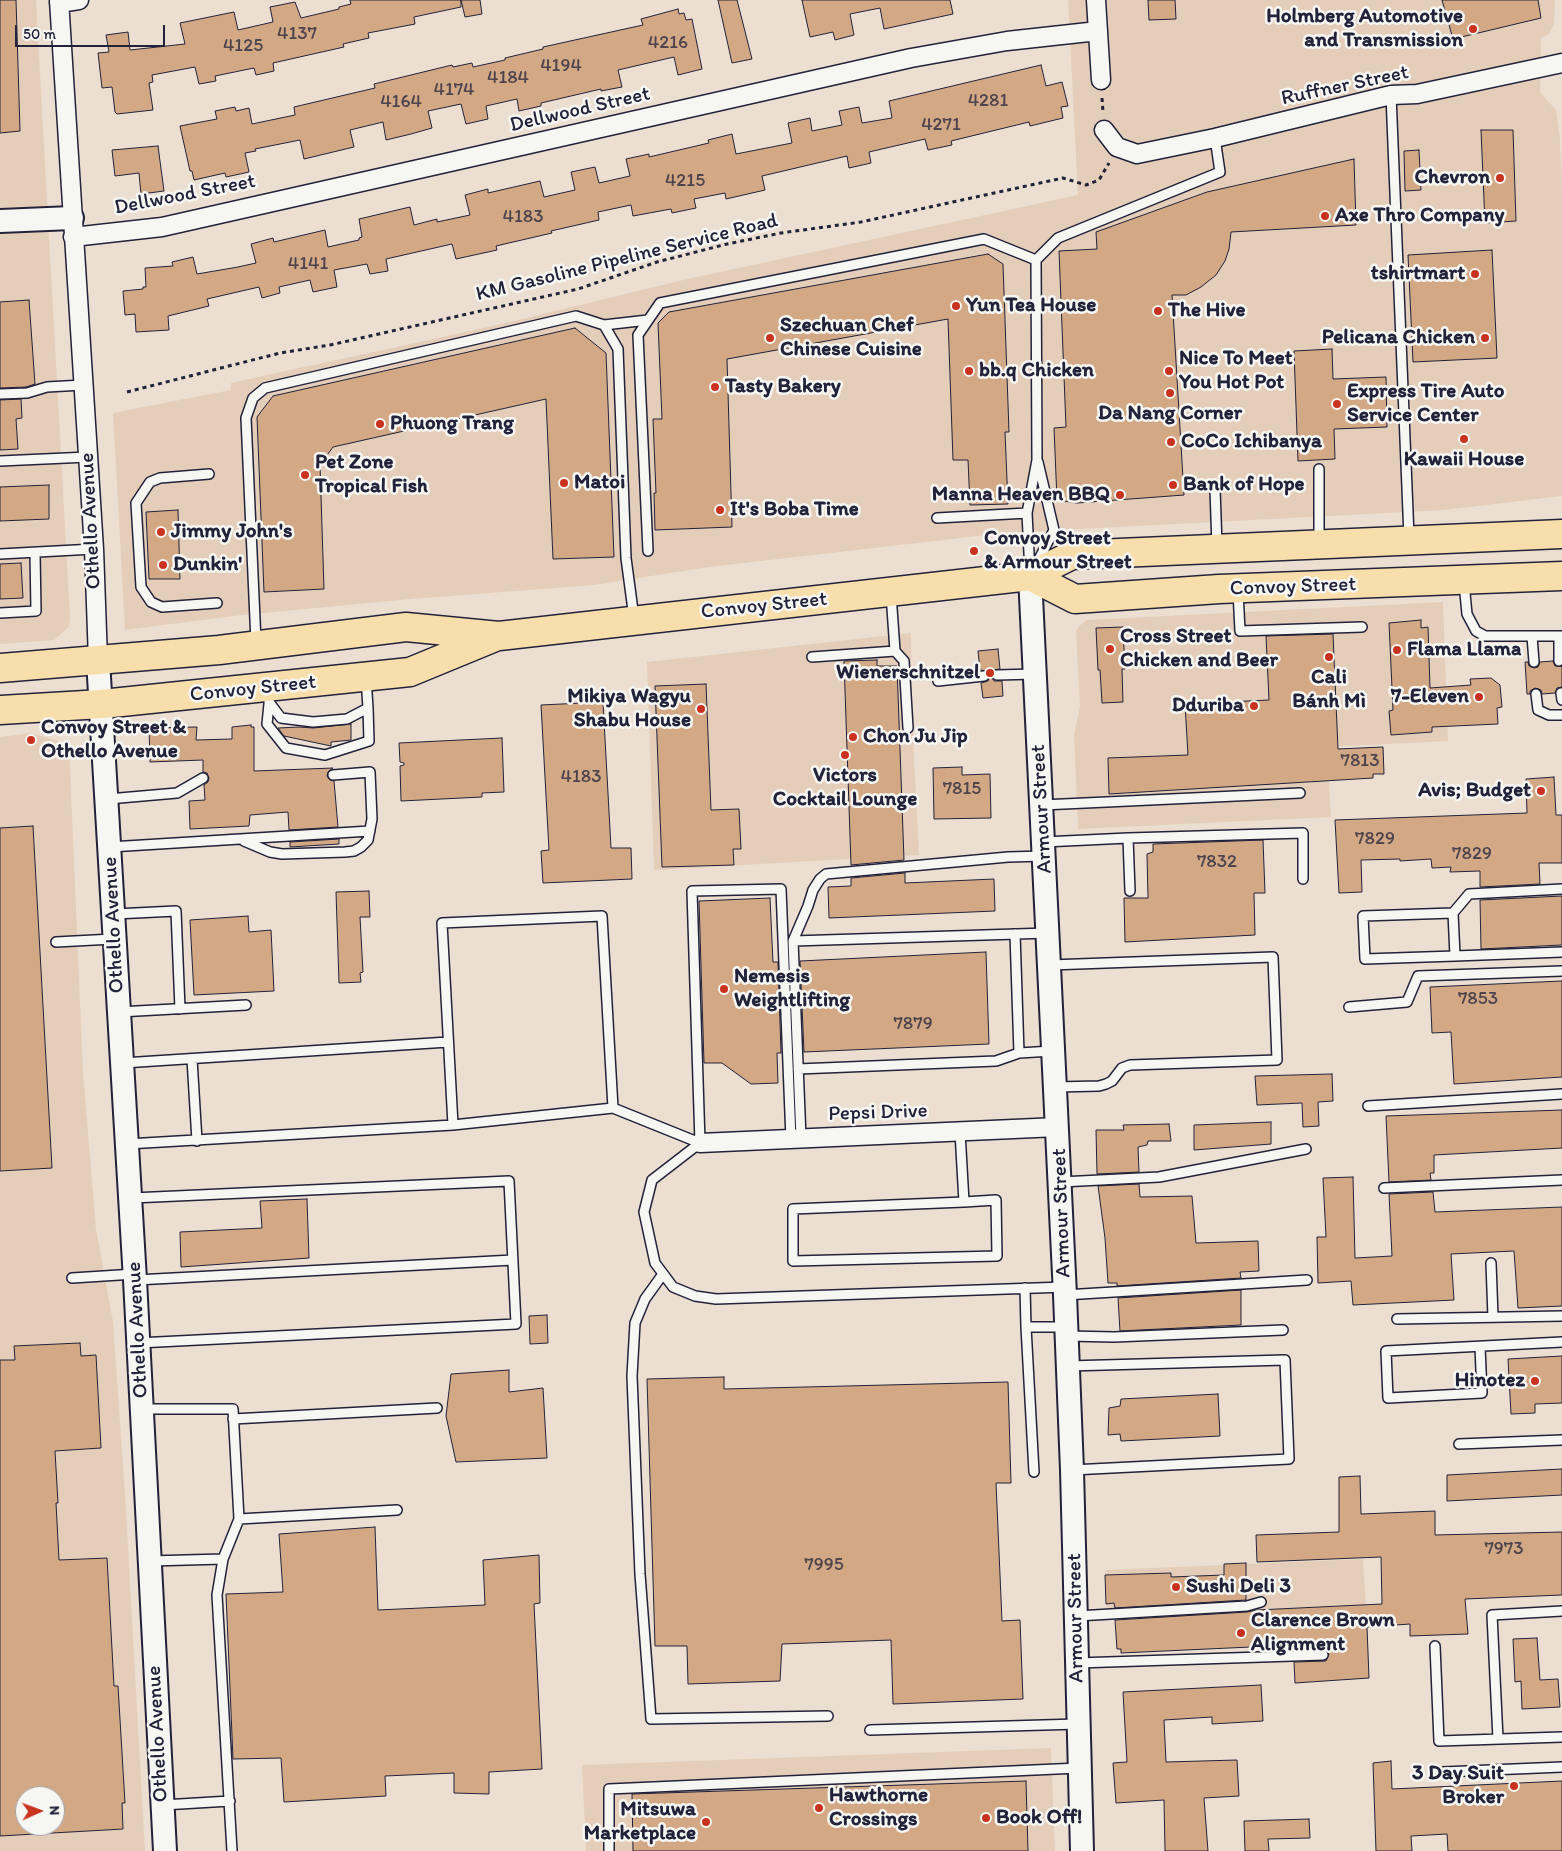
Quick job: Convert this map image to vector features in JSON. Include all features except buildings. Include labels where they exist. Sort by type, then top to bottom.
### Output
[{"type":"main road","name":"Convoy Street","points":[[0,668],[256,646],[406,628],[498,636],[1030,576],[1072,555],[1562,534]]},
{"type":"main road","name":"Convoy Street","points":[[1030,576],[1075,599],[1238,589],[1562,576]]},
{"type":"main road","name":"Convoy Street","points":[[0,710],[266,696],[366,677],[410,672],[498,636]]},
{"type":"street","points":[[59,2],[79,0]]},
{"type":"street","points":[[1096,0],[1101,80]]},
{"type":"street","name":"Othello Avenue","points":[[59,2],[94,549],[98,660],[123,1063],[165,1851]]},
{"type":"street","name":"Dellwood Street","points":[[72,227],[162,227],[911,58],[1007,41],[1098,31]]},
{"type":"street","name":"Ruffner Street","points":[[1118,147],[1137,154],[1215,138],[1391,95],[1418,94],[1562,63]]},
{"type":"street","points":[[1104,130],[1118,147]]},
{"type":"street","points":[[0,221],[72,227]]},
{"type":"street","name":"Armour Street","points":[[1030,576],[1065,1291],[1072,1470],[1082,1851]]},
{"type":"street","name":"Pepsi Drive","points":[[700,1143],[1058,1127]]},
{"type":"lane","points":[[1391,95],[1409,540]]},
{"type":"lane","points":[[1030,576],[1027,513],[1037,460],[1036,260],[1058,238],[1220,172],[1215,138]]},
{"type":"lane","points":[[648,551],[638,335],[660,303],[984,239],[1036,260]]},
{"type":"lane","points":[[256,646],[246,418],[253,398],[265,388],[576,316],[604,325],[648,320]]},
{"type":"lane","points":[[604,325],[618,349],[626,558],[634,620]]},
{"type":"lane","points":[[0,394],[28,393],[47,387],[83,385]]},
{"type":"lane","points":[[0,461],[88,458]]},
{"type":"lane","points":[[1030,576],[1054,530],[1037,460]]},
{"type":"lane","points":[[1319,468],[1320,544]]},
{"type":"lane","points":[[209,474],[160,478],[150,482],[136,502],[141,587],[151,602],[162,607],[217,603]]},
{"type":"lane","points":[[1215,489],[1217,548]]},
{"type":"lane","points":[[937,518],[1027,513]]},
{"type":"lane","points":[[0,554],[94,549]]},
{"type":"lane","points":[[0,613],[36,611],[35,552]]},
{"type":"lane","points":[[1464,580],[1467,614],[1476,631],[1485,636],[1561,636],[1559,661]]},
{"type":"lane","points":[[1238,589],[1240,631],[1362,627]]},
{"type":"lane","points":[[891,592],[895,651],[904,661],[908,728]]},
{"type":"lane","points":[[1532,636],[1534,662]]},
{"type":"lane","points":[[812,657],[895,651]]},
{"type":"lane","points":[[996,675],[1035,674]]},
{"type":"lane","points":[[938,681],[984,676]]},
{"type":"lane","points":[[266,696],[267,724],[286,748],[325,755],[369,741],[366,677]]},
{"type":"lane","points":[[1536,694],[1538,710],[1549,714],[1562,715]]},
{"type":"lane","points":[[266,696],[281,718],[314,722],[347,719],[368,708]]},
{"type":"lane","points":[[242,840],[270,852],[282,854],[345,852],[354,851],[361,847],[368,840],[372,819],[370,772],[333,775]]},
{"type":"lane","points":[[107,799],[176,793],[203,778]]},
{"type":"lane","points":[[1042,805],[1300,793]]},
{"type":"lane","points":[[110,847],[370,831]]},
{"type":"lane","points":[[796,1138],[798,1068],[793,941],[813,890],[820,879],[826,874],[999,858],[1044,849],[1128,838],[1303,833],[1303,879]]},
{"type":"lane","points":[[1128,838],[1130,891]]},
{"type":"lane","points":[[700,1143],[692,891],[781,889],[796,1138]]},
{"type":"lane","points":[[1455,956],[1453,913],[1470,894],[1562,889]]},
{"type":"lane","points":[[114,914],[176,911],[180,1009]]},
{"type":"lane","points":[[1453,913],[1363,916],[1365,959],[1562,952]]},
{"type":"lane","points":[[453,1125],[442,923],[602,916],[613,1108]]},
{"type":"lane","points":[[793,941],[1048,932]]},
{"type":"lane","points":[[1015,934],[1019,1053]]},
{"type":"lane","points":[[56,942],[115,939]]},
{"type":"lane","points":[[1050,965],[1273,957],[1277,1060],[1130,1065],[1122,1068],[1112,1081],[1106,1084],[1099,1086],[1056,1087]]},
{"type":"lane","points":[[1349,1006],[1407,1002],[1418,976],[1562,971]]},
{"type":"lane","points":[[119,1012],[246,1005]]},
{"type":"lane","points":[[123,1063],[448,1042]]},
{"type":"lane","points":[[798,1068],[996,1061],[1019,1053],[1054,1051]]},
{"type":"lane","points":[[192,1059],[197,1141]]},
{"type":"lane","points":[[1368,1106],[1562,1094]]},
{"type":"lane","points":[[127,1144],[453,1125],[613,1108],[700,1143]]},
{"type":"lane","points":[[960,1132],[964,1202]]},
{"type":"lane","points":[[700,1143],[652,1180],[644,1212],[655,1262],[673,1287],[695,1296],[716,1299],[1025,1288],[1065,1291],[1307,1280]]},
{"type":"lane","points":[[1060,1182],[1160,1177],[1306,1149]]},
{"type":"lane","points":[[1384,1188],[1562,1180]]},
{"type":"lane","points":[[130,1198],[509,1181],[516,1324],[138,1343]]},
{"type":"lane","points":[[996,1200],[997,1256],[793,1261],[793,1209],[964,1202],[996,1200]]},
{"type":"lane","points":[[72,1278],[135,1277],[513,1260]]},
{"type":"lane","points":[[1491,1263],[1493,1317]]},
{"type":"lane","points":[[663,1274],[645,1299],[635,1324],[632,1376],[640,1574],[651,1719],[828,1716]]},
{"type":"lane","points":[[1025,1288],[1034,1472]]},
{"type":"lane","points":[[1397,1318],[1562,1316]]},
{"type":"lane","points":[[1026,1327],[1114,1337],[1283,1330]]},
{"type":"lane","points":[[1480,1347],[1482,1393],[1388,1398],[1386,1351],[1562,1342]]},
{"type":"lane","points":[[1068,1366],[1285,1360],[1289,1449],[1289,1459],[1072,1470]]},
{"type":"lane","points":[[233,1419],[437,1408]]},
{"type":"lane","points":[[142,1409],[233,1409],[238,1519],[223,1559],[217,1596],[232,1851]]},
{"type":"lane","points":[[1459,1444],[1562,1440]]},
{"type":"lane","points":[[238,1519],[397,1510]]},
{"type":"lane","points":[[149,1561],[223,1559]]},
{"type":"lane","points":[[1076,1616],[1248,1606],[1261,1602]]},
{"type":"lane","points":[[1498,1739],[1492,1615],[1562,1611]]},
{"type":"lane","points":[[1435,1646],[1439,1742],[1562,1736]]},
{"type":"lane","points":[[1077,1663],[1323,1655]]},
{"type":"lane","points":[[870,1730],[1078,1724]]},
{"type":"lane","points":[[1443,1772],[1562,1767]]},
{"type":"lane","points":[[609,1851],[608,1788],[1079,1768]]},
{"type":"lane","points":[[162,1805],[230,1801]]},
{"type":"path","points":[[1101,80],[1104,130]]},
{"type":"path","name":"KM Gasoline Pipeline Service Road","points":[[127,392],[280,353],[339,343],[578,289],[657,262],[727,244],[781,233],[861,222],[1062,178],[1086,185],[1099,180],[1118,147]]},
{"type":"shaded area","points":[[0,0],[36,0],[70,617],[69,627],[54,640],[0,644]]},
{"type":"shaded area","points":[[1068,0],[1555,0],[1554,24],[1549,34],[1541,38],[1540,92],[1556,110],[1560,139],[1562,189],[1562,496],[1444,510],[1004,533],[709,567],[594,585],[411,599],[242,615],[125,630],[113,413],[231,390],[231,383],[502,324],[683,280],[1078,195]]},
{"type":"shaded area","points":[[1443,602],[1448,741],[1327,747],[1331,817],[1078,829],[1074,735],[1080,706],[1076,632],[1079,626],[1087,620]]},
{"type":"shaded area","points":[[911,633],[912,716],[919,855],[654,870],[647,662]]},
{"type":"shaded area","points":[[31,733],[69,744],[83,1072],[96,1229],[113,1322],[125,1493],[145,1851],[0,1851],[0,737]]},
{"type":"shaded area","points":[[1363,1559],[1366,1605],[1107,1617],[1105,1570]]},
{"type":"shaded area","name":"Hawthorne Crossings","points":[[1051,1748],[1055,1851],[586,1851],[582,1765]]},
{"type":"place","name":"Holmberg Automotive and Transmission","points":[[1473,29]]},
{"type":"place","name":"Chevron","points":[[1500,178]]},
{"type":"place","name":"Axe Thro Company","points":[[1325,216]]},
{"type":"place","name":"tshirtmart","points":[[1475,274]]},
{"type":"place","name":"Yun Tea House","points":[[956,306]]},
{"type":"place","name":"The Hive","points":[[1158,311]]},
{"type":"place","name":"Szechuan Chef Chinese Cuisine","points":[[770,338]]},
{"type":"place","name":"Pelicana Chicken","points":[[1485,338]]},
{"type":"place","name":"bb.q Chicken","points":[[969,371]]},
{"type":"place","name":"Nice To Meet You Hot Pot","points":[[1169,371]]},
{"type":"place","name":"Tasty Bakery","points":[[715,387]]},
{"type":"place","name":"Da Nang Corner","points":[[1170,393]]},
{"type":"place","name":"Express Tire Auto Service Center","points":[[1337,404]]},
{"type":"place","name":"Phuong Trang","points":[[380,424]]},
{"type":"place","name":"Kawaii House","points":[[1464,439]]},
{"type":"place","name":"CoCo Ichibanya","points":[[1171,442]]},
{"type":"place","name":"Pet Zone Tropical Fish","points":[[305,475]]},
{"type":"place","name":"Matoi","points":[[564,483]]},
{"type":"place","name":"Bank of Hope","points":[[1173,485]]},
{"type":"place","name":"Manna Heaven BBQ","points":[[1120,495]]},
{"type":"place","name":"It's Boba Time","points":[[720,510]]},
{"type":"place","name":"Jimmy John's","points":[[161,532]]},
{"type":"place","name":"Convoy Street & Armour Street","points":[[974,551]]},
{"type":"place","name":"Dunkin'","points":[[163,565]]},
{"type":"place","name":"Cross Street Chicken and Beer","points":[[1110,649]]},
{"type":"place","name":"Flama Llama","points":[[1397,650]]},
{"type":"place","name":"Cali Bánh Mì","points":[[1329,657]]},
{"type":"place","name":"Wienerschnitzel","points":[[990,673]]},
{"type":"place","name":"7-Eleven","points":[[1479,697]]},
{"type":"place","name":"Dduriba","points":[[1254,706]]},
{"type":"place","name":"Mikiya Wagyu Shabu House","points":[[701,709]]},
{"type":"place","name":"Chon Ju Jip","points":[[853,737]]},
{"type":"place","name":"Convoy Street & Othello Avenue","points":[[31,740]]},
{"type":"place","name":"Victors Cocktail Lounge","points":[[845,755]]},
{"type":"place","name":"Avis; Budget","points":[[1541,791]]},
{"type":"place","name":"Nemesis Weightlifting","points":[[724,989]]},
{"type":"place","name":"Hinotez","points":[[1535,1381]]},
{"type":"place","name":"Sushi Deli 3","points":[[1176,1587]]},
{"type":"place","name":"Clarence Brown Alignment","points":[[1241,1633]]},
{"type":"place","name":"3 Day Suit Broker","points":[[1514,1786]]},
{"type":"place","name":"Hawthorne Crossings","points":[[819,1808]]},
{"type":"place","name":"Book Off!","points":[[986,1818]]},
{"type":"place","name":"Mitsuwa Marketplace","points":[[706,1822]]}]
